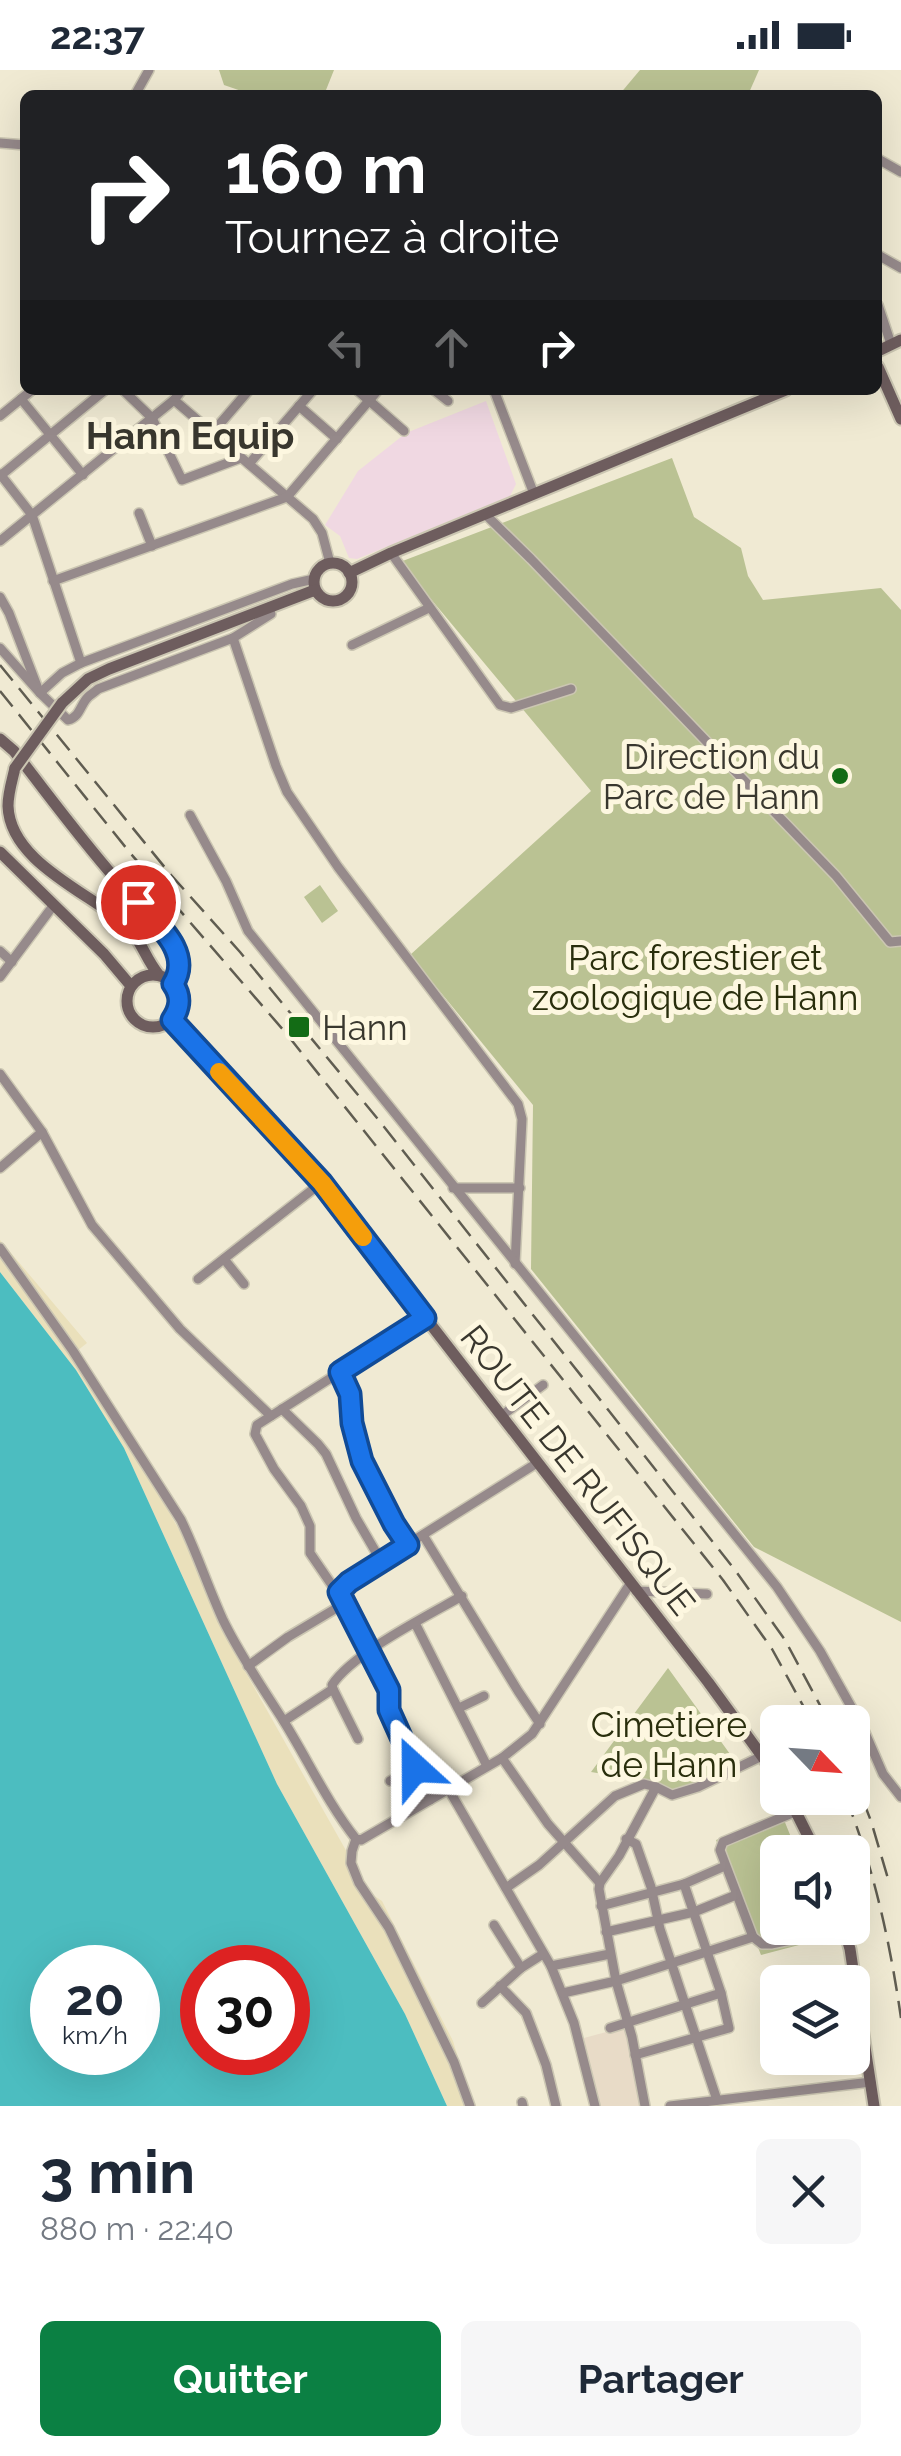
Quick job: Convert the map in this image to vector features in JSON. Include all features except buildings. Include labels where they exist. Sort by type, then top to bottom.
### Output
[{"type":"main road","points":[[882,376],[901,419]]},
{"type":"main road","points":[[350,573],[770,395]]},
{"type":"main road","points":[[330,563],[341,565],[350,573],[351,588],[341,599],[326,600],[315,585],[319,568],[330,563]]},
{"type":"main road","points":[[146,960],[126,1003],[133,1019],[156,1028],[172,1020],[179,1006],[178,991],[146,960],[129,927],[26,851],[11,824],[8,808],[15,768],[62,704],[88,679],[270,607],[294,591],[315,585]]},
{"type":"main road","points":[[0,739],[14,751],[112,875],[168,936],[180,964],[173,984]]},
{"type":"main road","points":[[0,852],[136,982]]},
{"type":"main road","points":[[136,982],[160,975]]},
{"type":"main road","name":"ROUTE DE RUFISQUE","points":[[172,1020],[322,1183],[760,1753]]},
{"type":"main road","points":[[849,1945],[874,2106]]},
{"type":"street","points":[[882,313],[896,342]]},
{"type":"street","points":[[0,416],[26,395]]},
{"type":"street","points":[[81,664],[32,515],[0,475],[99,395]]},
{"type":"street","points":[[128,395],[152,418],[182,480],[245,461],[309,395]]},
{"type":"street","points":[[0,541],[178,395]]},
{"type":"street","points":[[212,433],[245,395]]},
{"type":"street","points":[[362,395],[404,431]]},
{"type":"street","points":[[53,581],[287,497],[374,395]]},
{"type":"street","points":[[440,395],[448,401]]},
{"type":"street","points":[[496,395],[534,494]]},
{"type":"street","points":[[21,399],[83,475]]},
{"type":"street","points":[[174,400],[313,520],[322,533],[330,563]]},
{"type":"street","points":[[299,406],[337,439]]},
{"type":"street","points":[[139,513],[152,546]]},
{"type":"street","points":[[484,514],[823,862],[890,942],[901,941]]},
{"type":"street","points":[[390,553],[500,705],[511,708],[571,689]]},
{"type":"street","points":[[40,694],[62,673],[81,664],[294,591]]},
{"type":"street","points":[[0,596],[40,694]]},
{"type":"street","points":[[0,648],[40,694],[72,720],[98,689],[233,638],[271,614],[270,607]]},
{"type":"street","points":[[352,646],[429,608]]},
{"type":"street","points":[[233,638],[287,792],[338,867],[518,1104],[522,1119],[516,1264]]},
{"type":"street","points":[[190,815],[248,931],[777,1586],[820,1650],[863,1728],[882,1774],[901,1797]]},
{"type":"street","points":[[0,977],[54,906]]},
{"type":"street","points":[[0,951],[12,962]]},
{"type":"street","points":[[0,1074],[42,1132],[92,1225],[180,1329],[270,1416]]},
{"type":"street","points":[[0,1168],[42,1132]]},
{"type":"street","points":[[198,1280],[322,1183]]},
{"type":"street","points":[[453,1188],[520,1188]]},
{"type":"street","points":[[0,1248],[73,1351],[181,1520],[222,1618],[248,1666],[356,1839],[361,1840],[449,1790],[502,1758],[532,1734],[633,1588],[706,1594]]},
{"type":"street","points":[[224,1259],[244,1284]]},
{"type":"street","points":[[425,1318],[256,1425],[255,1434],[274,1470],[301,1506],[310,1526],[310,1554],[339,1592],[389,1690],[389,1710],[430,1800]]},
{"type":"street","points":[[340,1372],[350,1394],[352,1423],[362,1461],[408,1545]]},
{"type":"street","points":[[501,1416],[543,1385]]},
{"type":"street","points":[[282,1409],[326,1454],[356,1518],[382,1561]]},
{"type":"street","points":[[339,1592],[537,1462]]},
{"type":"street","points":[[423,1535],[540,1724]]},
{"type":"street","points":[[358,1739],[334,1689],[334,1680],[368,1652],[462,1596]]},
{"type":"street","points":[[248,1666],[345,1603]]},
{"type":"street","points":[[415,1623],[487,1766]]},
{"type":"street","points":[[284,1722],[334,1689]]},
{"type":"street","points":[[458,1708],[484,1696]]},
{"type":"street","points":[[506,1888],[540,1865],[615,1796],[644,1784],[672,1796],[760,1757]]},
{"type":"street","points":[[502,1758],[563,1844],[600,1883]]},
{"type":"street","points":[[390,1781],[415,1770]]},
{"type":"street","points":[[645,2106],[610,1954],[600,1883],[656,1787]]},
{"type":"street","points":[[449,1790],[551,1966],[578,2039],[595,2106]]},
{"type":"street","points":[[760,1943],[753,1938],[720,1850],[723,1842],[787,1815]]},
{"type":"street","points":[[356,1839],[351,1863],[359,1883],[389,1928],[454,2062],[470,2106]]},
{"type":"street","points":[[626,1839],[636,1844],[717,2100]]},
{"type":"street","points":[[601,1906],[684,1884],[725,1866]]},
{"type":"street","points":[[636,2055],[729,2028],[684,1884]]},
{"type":"street","points":[[606,1932],[694,1912],[736,1896]]},
{"type":"street","points":[[494,1925],[522,1968]]},
{"type":"street","points":[[563,1993],[616,1981],[753,1938]]},
{"type":"street","points":[[482,2003],[544,1954]]},
{"type":"street","points":[[551,1966],[610,1954]]},
{"type":"street","points":[[500,1986],[526,2012],[556,2106]]},
{"type":"street","points":[[610,2028],[721,1993]]},
{"type":"street","points":[[670,2106],[871,2082]]},
{"type":"shaded area","points":[[486,401],[516,484],[510,496],[357,559],[349,558],[340,536],[325,525],[358,471],[406,433]]},
{"type":"shaded area","points":[[625,2027],[642,2106],[599,2106],[584,2038]]},
{"type":"green space","points":[[219,70],[334,70],[326,90],[238,90],[224,85]]},
{"type":"green space","points":[[640,70],[759,70],[750,90],[623,90]]},
{"type":"green space","name":"Parc forestier et zoologique de Hann","points":[[672,458],[694,517],[741,548],[748,576],[763,600],[881,588],[901,610],[901,1622],[754,1547],[531,1269],[533,1105],[410,955],[591,791],[400,562]]},
{"type":"green space","points":[[320,885],[338,911],[322,923],[304,897]]},
{"type":"green space","name":"Cimetiere de Hann","points":[[668,1668],[735,1761],[674,1794],[646,1781],[591,1772]]},
{"type":"green space","points":[[782,1815],[790,1835],[760,1835],[760,1945],[799,1945],[761,1955],[716,1840]]},
{"type":"sand","points":[[0,1240],[87,1343],[77,1351],[186,1542],[233,1650],[370,1893],[382,1901],[453,2041],[473,2106],[447,2106],[405,2014],[277,1784],[124,1448],[76,1370],[0,1272]]},
{"type":"water","points":[[0,1272],[76,1370],[124,1448],[277,1784],[405,2014],[447,2106],[0,2106]]},
{"type":"railway","points":[[0,665],[377,1118],[735,1570],[785,1640],[820,1705]]},
{"type":"railway","points":[[0,691],[131,854],[285,1032],[723,1580],[772,1649],[803,1705]]},
{"type":"railway","points":[[852,1815],[880,1906],[901,2018]]},
{"type":"railway","points":[[869,1815],[889,1882]]},
{"type":"slow traffic","points":[[219,1072],[322,1183],[363,1237]]},
{"type":"place","name":"Direction du Parc de Hann","points":[[840,776]]},
{"type":"place","name":"Hann","points":[[299,1027]]},
{"type":"district","name":"Hann Equip","points":[[190,435]]},
{"type":"route","points":[[138,902],[176,949],[180,964],[173,984],[179,1006],[172,1020],[322,1183],[425,1318],[340,1372],[350,1394],[352,1423],[362,1461],[408,1545],[339,1592],[389,1690],[389,1710],[415,1768]]}]
